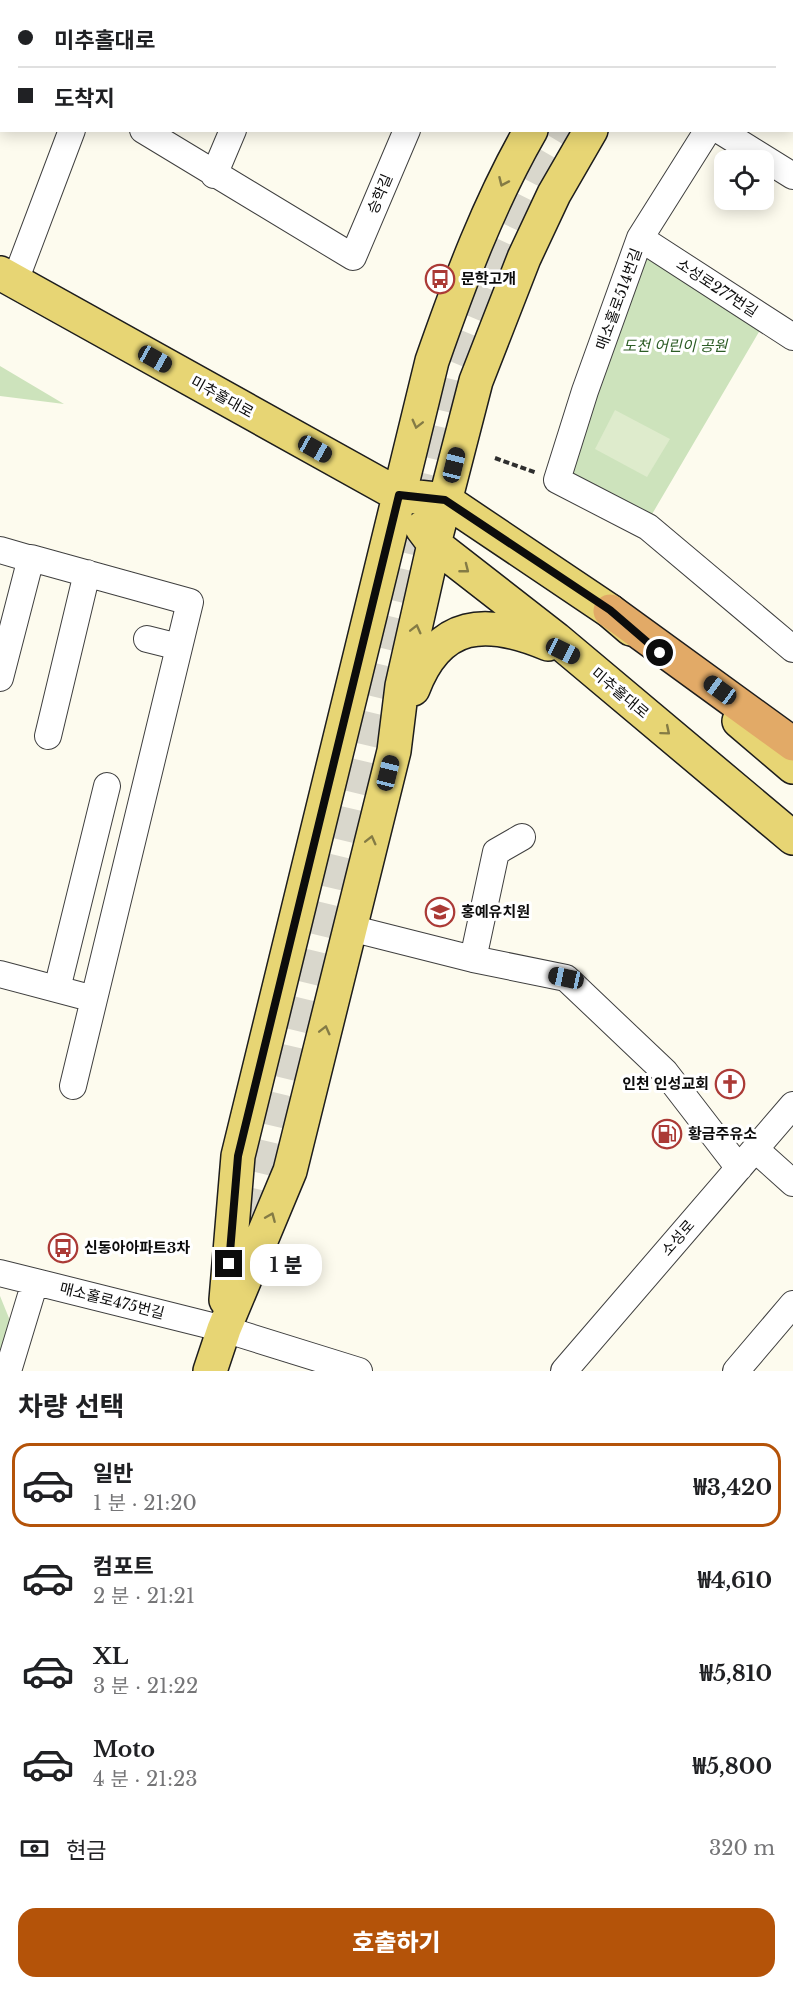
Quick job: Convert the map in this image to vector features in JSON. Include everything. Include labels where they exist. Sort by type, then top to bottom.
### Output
[{"type":"highway","points":[[610,610],[793,744]]},
{"type":"main road","points":[[224,1329],[238,1156],[432,361],[468,260],[507,172],[530,132]]},
{"type":"main road","points":[[394,751],[402,686],[434,544],[476,381],[524,258],[554,194],[590,132]]},
{"type":"main road","name":"미추홀대로","points":[[7,277],[399,495],[445,500],[610,610],[793,767]]},
{"type":"main road","points":[[432,361],[433,380],[442,391],[458,394],[476,381]]},
{"type":"main road","name":"미추홀대로","points":[[399,495],[434,544],[578,658],[793,838]]},
{"type":"main road","points":[[210,1371],[224,1329],[290,1171],[394,751],[419,674],[432,653],[453,636],[476,628],[504,630],[533,638],[578,658]]},
{"type":"main road","points":[[356,678],[367,658],[375,652],[384,652],[400,663],[402,686]]},
{"type":"street","name":"미추홀대로","points":[[7,277],[71,132]]},
{"type":"street","points":[[146,132],[214,175],[232,132]]},
{"type":"street","name":"승학길","points":[[214,175],[353,257],[406,132]]},
{"type":"street","name":"매소홀로514번길","points":[[557,480],[585,391],[640,238],[707,132]]},
{"type":"street","points":[[722,132],[793,176]]},
{"type":"street","name":"소성로277번길","points":[[640,238],[793,337]]},
{"type":"street","points":[[557,480],[648,526],[793,649]]},
{"type":"street","points":[[0,550],[190,602],[73,1086]]},
{"type":"street","points":[[0,678],[31,559]]},
{"type":"street","points":[[48,736],[87,573]]},
{"type":"street","points":[[147,639],[179,647]]},
{"type":"street","points":[[57,989],[107,786]]},
{"type":"street","points":[[473,959],[496,852],[522,837]]},
{"type":"street","points":[[350,928],[473,959],[566,978],[665,1072],[747,1159],[793,1184]]},
{"type":"street","points":[[0,974],[94,999]]},
{"type":"street","name":"소성로","points":[[564,1371],[793,1105]]},
{"type":"street","name":"매소홀로475번길","points":[[0,1273],[224,1329],[359,1371]]},
{"type":"street","points":[[8,1371],[35,1282]]},
{"type":"street","points":[[736,1371],[793,1304]]},
{"type":"path","points":[[495,458],[557,480]]},
{"type":"green space","name":"도천 어린이 공원","points":[[641,240],[763,325],[648,521],[561,478]]},
{"type":"green space","points":[[0,366],[64,404],[0,396]]},
{"type":"green space","points":[[615,410],[670,439],[647,477],[595,449]]},
{"type":"green space","points":[[0,1296],[11,1323],[0,1360]]},
{"type":"tunnel","points":[[239,1269],[455,365],[519,216],[565,132]]},
{"type":"place","name":"문학고개","points":[[440,279]]},
{"type":"place","name":"홍예유치원","points":[[440,912]]},
{"type":"place","name":"인천 인성교회","points":[[730,1084]]},
{"type":"place","name":"황금주유소","points":[[667,1134]]},
{"type":"place","name":"신동아아파트3차","points":[[63,1248]]},
{"type":"route","points":[[229,1264],[238,1156],[399,495],[445,500],[610,610],[660,653]]}]
